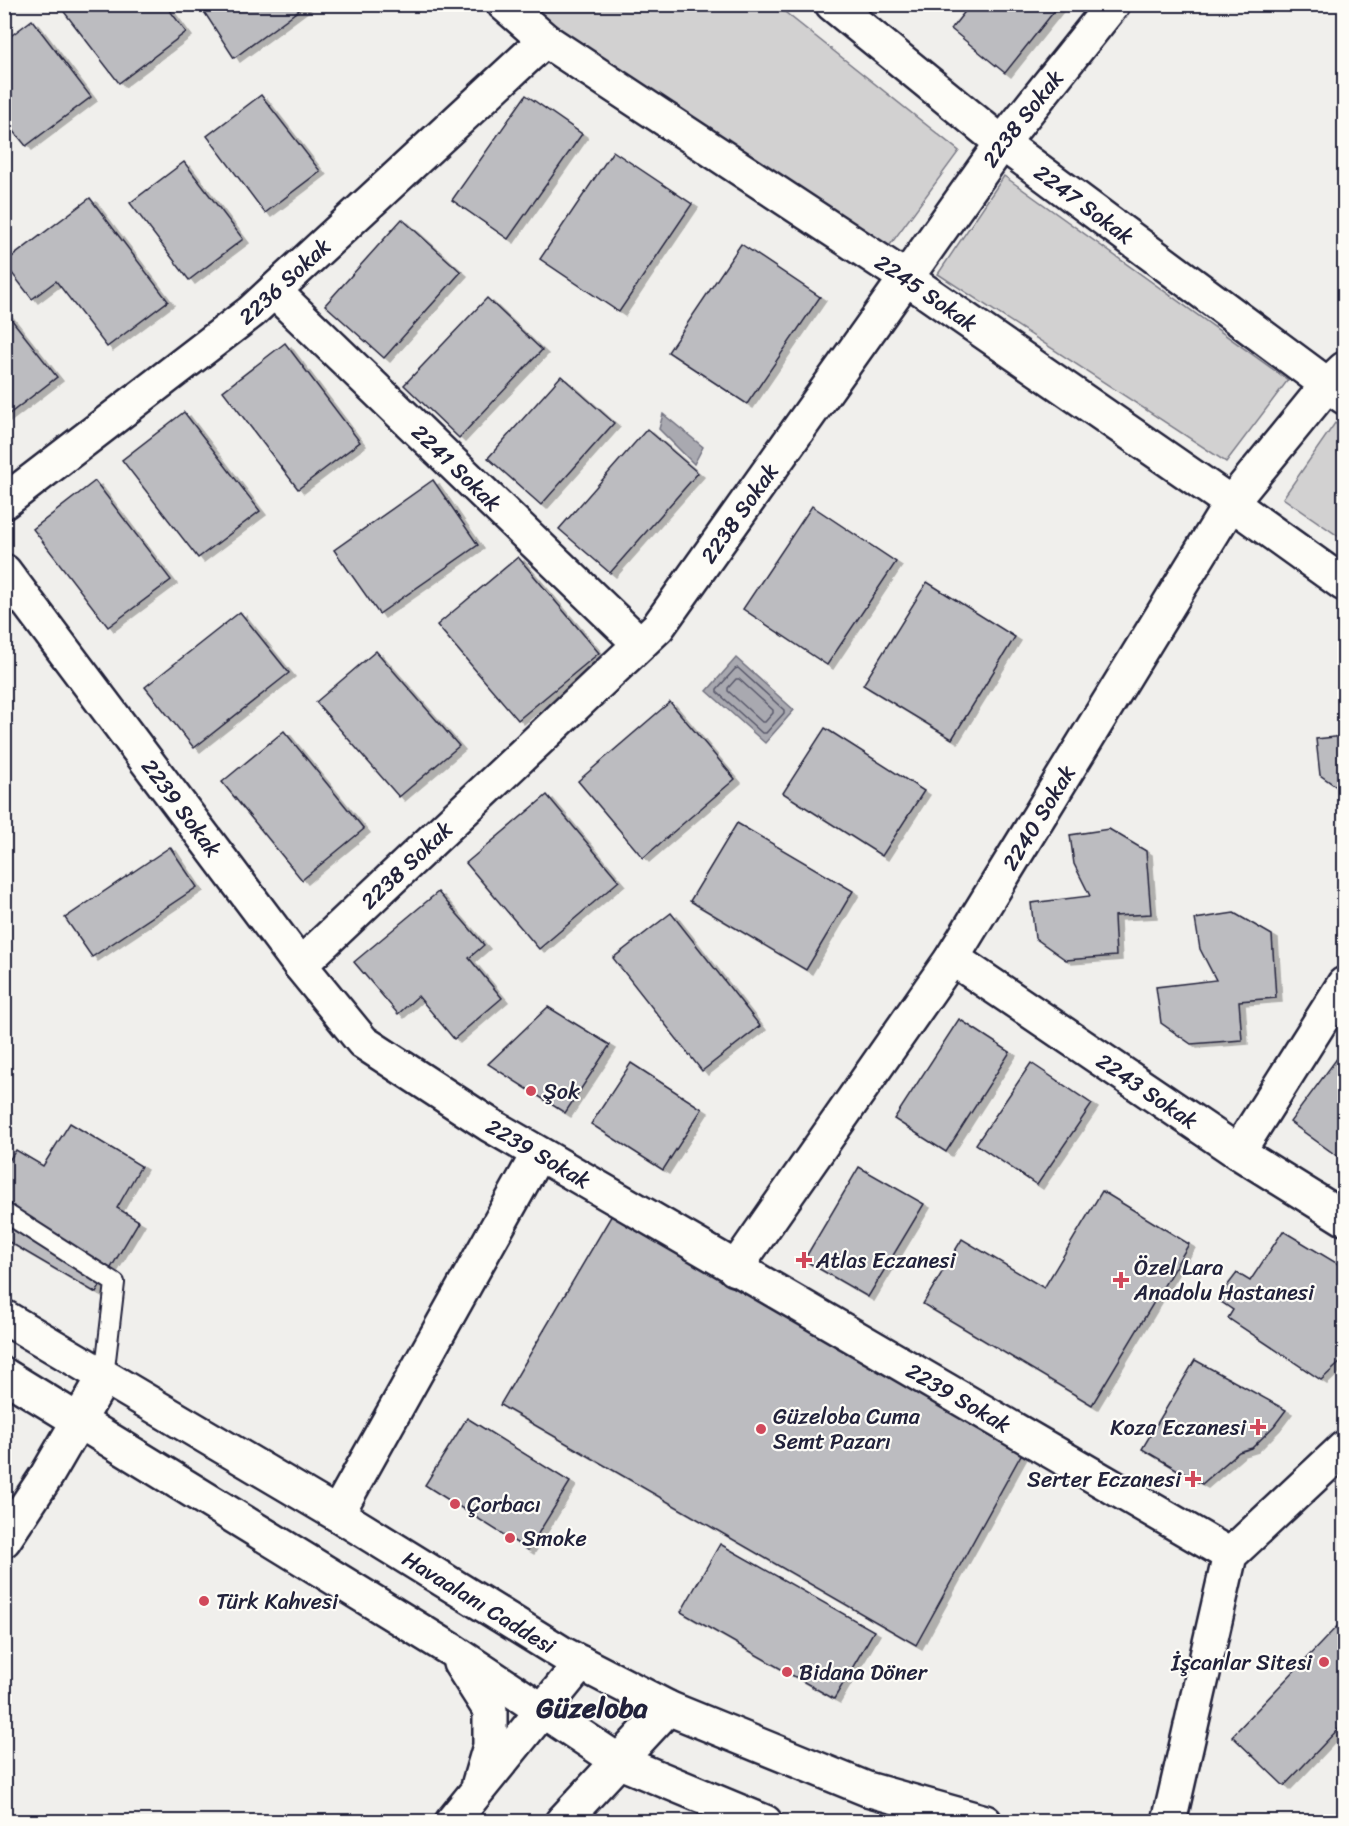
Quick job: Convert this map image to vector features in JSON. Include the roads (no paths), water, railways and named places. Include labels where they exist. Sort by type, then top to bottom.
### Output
[{"type":"street","name":"2245 Sokak","points":[[504,4],[545,40],[906,279],[1231,503],[1344,584]]},
{"type":"street","name":"2247 Sokak","points":[[832,4],[1002,143],[1339,383]]},
{"type":"street","name":"2238 Sokak","points":[[300,965],[658,627],[1002,143],[1113,4]]},
{"type":"street","name":"2236 Sokak","points":[[4,502],[251,312],[545,40]]},
{"type":"street","name":"2241 Sokak","points":[[274,291],[639,643]]},
{"type":"street","name":"2240 Sokak","points":[[735,1269],[952,957],[1231,503],[1339,383]]},
{"type":"street","name":"2239 Sokak","points":[[4,571],[300,965],[363,1042],[538,1154],[1230,1555]]},
{"type":"street","name":"2243 Sokak","points":[[952,957],[1238,1152],[1344,1218]]},
{"type":"street","points":[[1238,1152],[1344,984]]},
{"type":"street","points":[[337,1514],[538,1154]]},
{"type":"street","name":"Havaalanı Caddesi","points":[[4,1317],[337,1514],[581,1664],[668,1708],[867,1789],[985,1821]]},
{"type":"street","points":[[4,1375],[450,1649],[620,1762],[755,1821]]},
{"type":"street","points":[[4,1540],[80,1420],[104,1377]]},
{"type":"street","points":[[1169,1821],[1230,1555],[1344,1448]]},
{"type":"street","points":[[450,1649],[490,1710],[490,1746],[476,1791]]},
{"type":"street","points":[[452,1821],[581,1664]]},
{"type":"street","points":[[562,1821],[620,1762],[668,1708]]},
{"type":"lane","points":[[4,1212],[115,1283],[104,1377]]},
{"type":"water","points":[[663,414],[703,447],[694,464],[659,429]]},
{"type":"water","points":[[736,658],[794,710],[765,743],[707,691]]},
{"type":"place","name":"Şok","points":[[531,1091]]},
{"type":"place","name":"Atlas Eczanesi","points":[[804,1260]]},
{"type":"place","name":"Özel Lara Anadolu Hastanesi","points":[[1121,1280]]},
{"type":"place","name":"Koza Eczanesi","points":[[1258,1427]]},
{"type":"place","name":"Güzeloba Cuma Semt Pazarı","points":[[761,1429]]},
{"type":"place","name":"Serter Eczanesi","points":[[1193,1479]]},
{"type":"place","name":"Çorbacı","points":[[455,1504]]},
{"type":"place","name":"Smoke","points":[[510,1538]]},
{"type":"place","name":"Türk Kahvesi","points":[[204,1601]]},
{"type":"place","name":"İşcanlar Sitesi","points":[[1324,1662]]},
{"type":"place","name":"Bidana Döner","points":[[787,1672]]},
{"type":"district","name":"Güzeloba","points":[[592,1707]]}]
